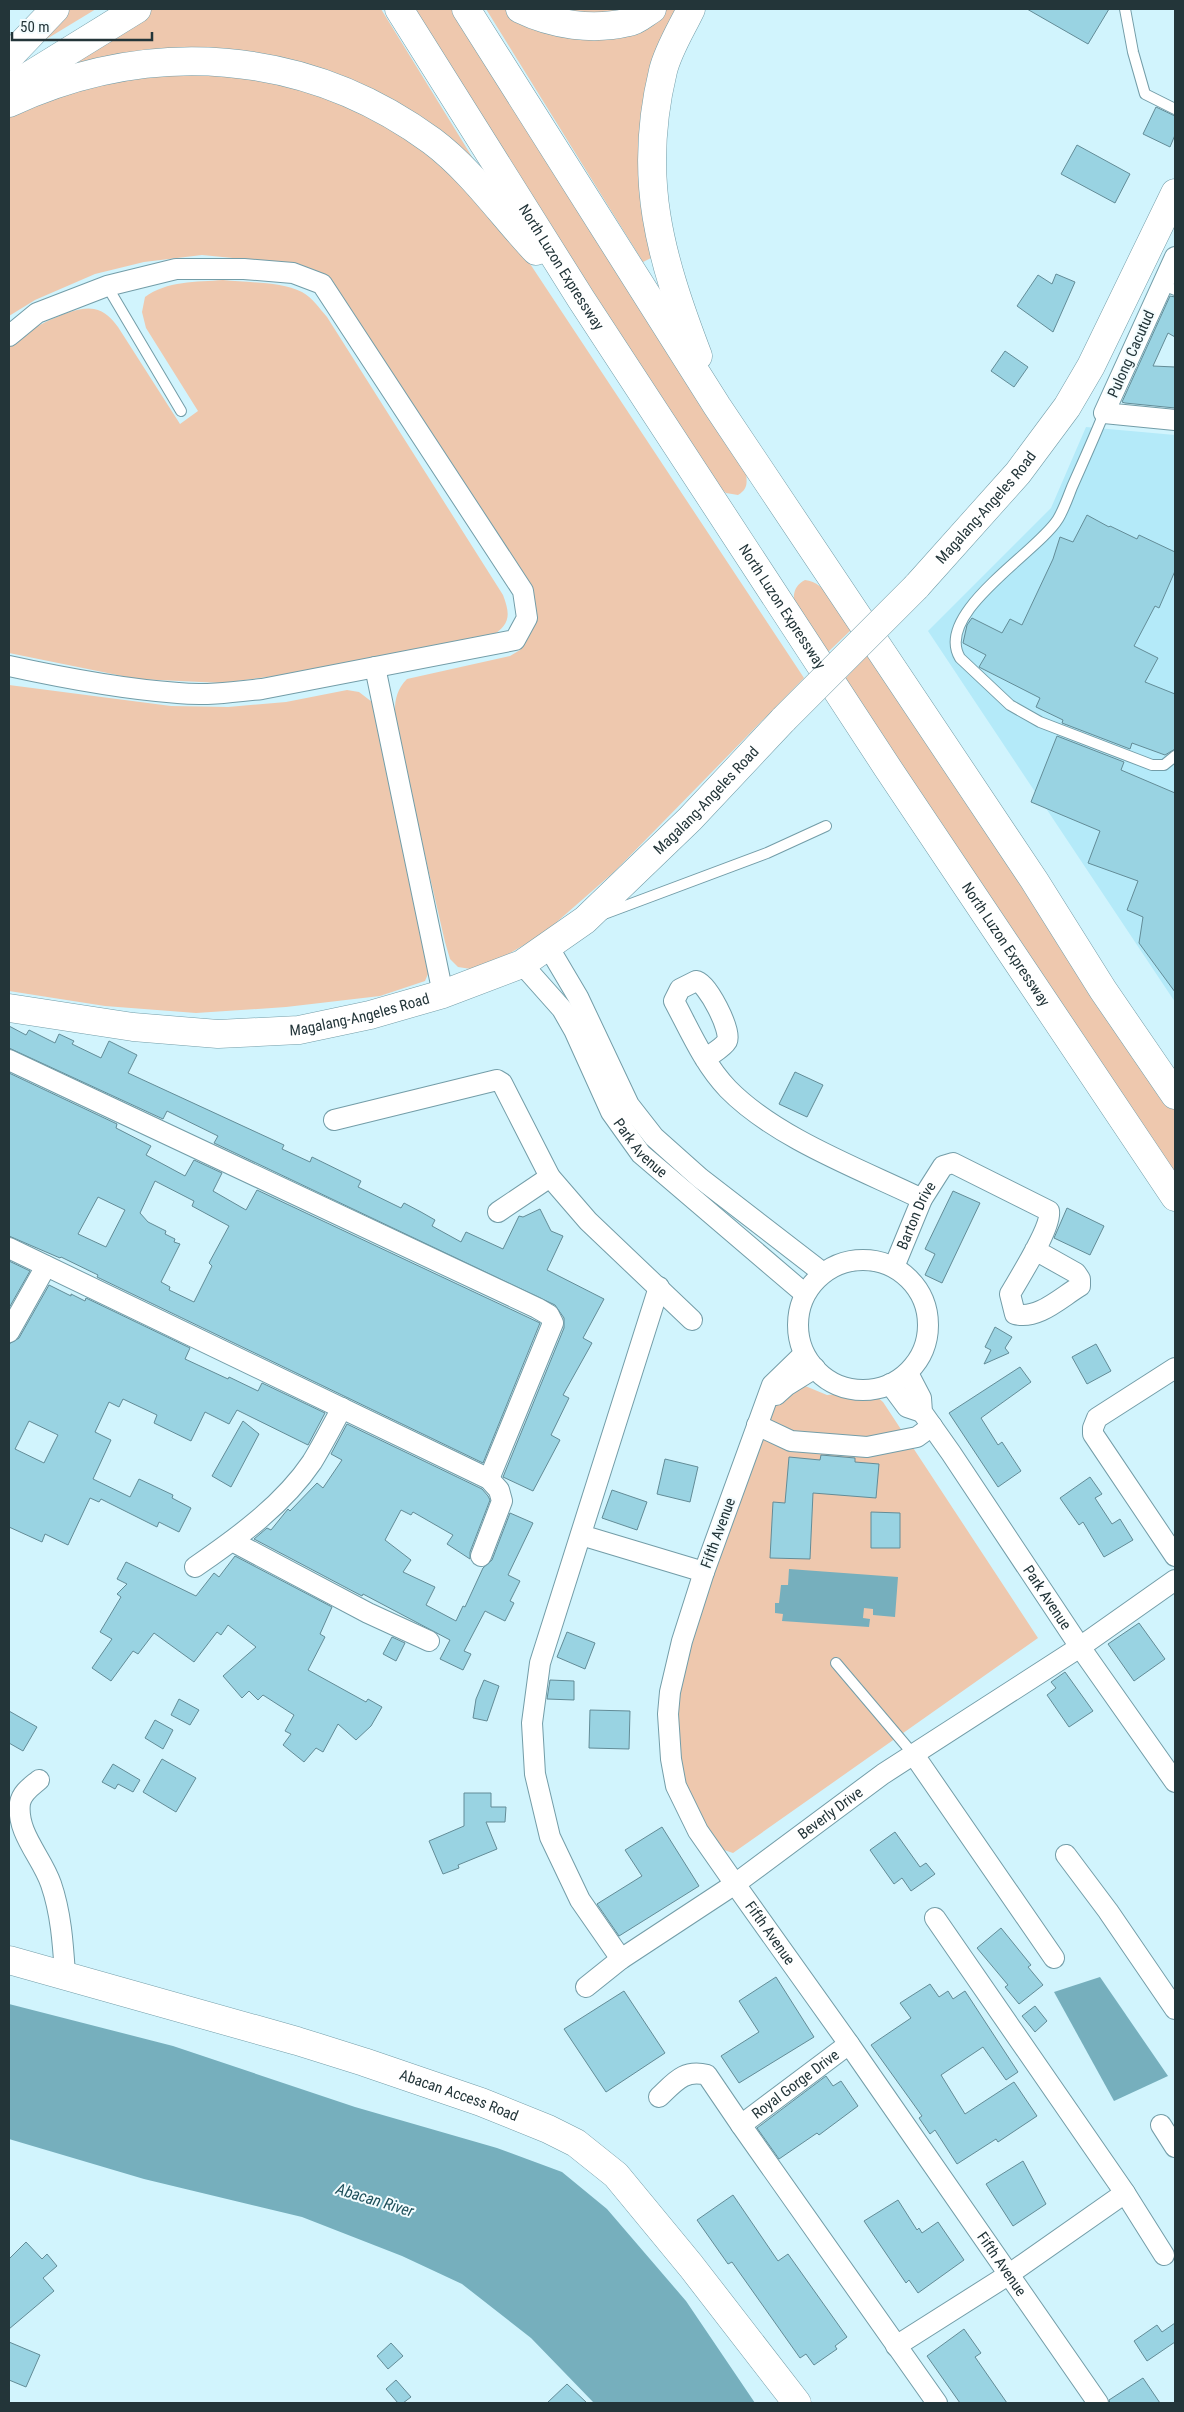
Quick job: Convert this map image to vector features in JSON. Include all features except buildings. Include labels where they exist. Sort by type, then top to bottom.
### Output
[{"type":"main road","points":[[9,57],[54,9]]},
{"type":"main road","points":[[9,76],[117,9]]},
{"type":"main road","points":[[9,88],[137,9]]},
{"type":"main road","name":"North Luzon Expressway","points":[[400,9],[581,299],[887,767],[1175,1197]]},
{"type":"main road","points":[[466,9],[717,406],[1034,880],[1103,990],[1175,1095]]},
{"type":"main road","points":[[520,9],[557,23],[595,26],[631,22],[652,9]]},
{"type":"main road","points":[[691,9],[663,69],[652,131],[650,163],[653,208],[668,272],[717,406]]},
{"type":"main road","points":[[9,103],[92,72],[151,63],[212,62],[271,68],[327,84],[383,109],[433,142],[480,187],[581,299]]},
{"type":"main road","name":"Magalang-Angeles Road","points":[[9,1008],[133,1027],[218,1034],[299,1030],[370,1015],[442,994],[522,964],[549,948],[585,920],[690,819],[784,719],[916,587],[1018,473],[1067,407],[1091,366],[1175,193]]},
{"type":"main road","name":"Abacan Access Road","points":[[9,1960],[64,1974],[364,2062],[481,2102],[548,2128],[576,2143],[616,2174],[691,2266],[797,2403]]},
{"type":"street","name":"Pulong Cacutud","points":[[1175,257],[1169,287],[1104,413],[1175,420]]},
{"type":"street","points":[[9,336],[37,313],[107,286],[176,269],[244,269],[293,273],[322,284],[345,315],[523,591],[527,618],[515,640],[262,688],[223,693],[179,694],[50,675],[9,666]]},
{"type":"street","points":[[375,667],[442,994]]},
{"type":"street","name":"Park Avenue","points":[[549,948],[578,997],[629,1105],[654,1137],[724,1196],[823,1273]]},
{"type":"street","name":"Park Avenue","points":[[522,964],[562,1010],[574,1030],[611,1112],[641,1154],[805,1294]]},
{"type":"street","points":[[705,1059],[727,1088],[755,1113],[792,1136],[922,1199]]},
{"type":"street","points":[[9,1060],[538,1308],[549,1315],[553,1323],[489,1480]]},
{"type":"street","points":[[334,1120],[497,1080],[502,1083],[550,1177],[588,1221],[692,1320]]},
{"type":"street","points":[[641,1154],[654,1137]]},
{"type":"street","name":"Barton Drive","points":[[894,1267],[922,1199],[943,1166],[953,1163],[1049,1211],[1050,1218],[1035,1250]]},
{"type":"street","points":[[498,1212],[550,1177]]},
{"type":"street","points":[[711,1214],[724,1196]]},
{"type":"street","points":[[9,1248],[489,1480],[499,1490],[502,1501],[481,1556]]},
{"type":"street","points":[[858,1259],[877,1261],[894,1267],[910,1278],[921,1294],[928,1312],[929,1331],[924,1350],[908,1373],[890,1384],[880,1388],[859,1390],[839,1385],[820,1374],[810,1361],[799,1338],[798,1315],[805,1294],[823,1273],[840,1264],[858,1259]]},
{"type":"street","points":[[9,1332],[46,1266]]},
{"type":"street","points":[[621,1959],[580,1900],[550,1837],[535,1774],[532,1723],[540,1663],[659,1287]]},
{"type":"street","name":"Fifth Avenue","points":[[810,1361],[767,1403],[757,1425],[704,1572],[682,1642],[670,1692],[668,1714],[671,1760],[676,1786],[698,1831],[734,1884],[849,2044],[1098,2403]]},
{"type":"street","points":[[1175,1368],[1097,1418],[1093,1428],[1093,1434],[1175,1556]]},
{"type":"street","name":"Park Avenue","points":[[908,1373],[921,1398],[927,1419],[1080,1647],[1175,1782]]},
{"type":"street","name":"Park Avenue","points":[[890,1384],[908,1407],[927,1419]]},
{"type":"street","points":[[195,1567],[232,1541],[279,1500],[311,1463],[342,1408]]},
{"type":"street","points":[[757,1425],[792,1441],[867,1447],[916,1437],[927,1419]]},
{"type":"street","points":[[581,1535],[704,1572]]},
{"type":"street","points":[[232,1541],[368,1613],[428,1641]]},
{"type":"street","name":"Beverly Drive","points":[[586,1987],[621,1959],[734,1884],[883,1774],[1080,1647],[1175,1580]]},
{"type":"street","points":[[914,1755],[1054,1958]]},
{"type":"street","points":[[40,1780],[26,1791],[20,1802],[22,1828],[50,1883],[63,1936],[64,1974]]},
{"type":"street","points":[[1066,1855],[1108,1911],[1175,2009]]},
{"type":"street","points":[[935,1918],[1125,2193],[1164,2255]]},
{"type":"street","name":"Royal Gorge Drive","points":[[740,2126],[849,2044]]},
{"type":"street","points":[[659,2096],[686,2073],[697,2072],[707,2074],[740,2126],[937,2403]]},
{"type":"street","points":[[1161,2125],[1175,2147]]},
{"type":"street","points":[[896,2346],[1008,2275],[1125,2193]]},
{"type":"lane","points":[[1125,9],[1131,42],[1145,94],[1175,109]]},
{"type":"lane","points":[[107,286],[181,411]]},
{"type":"lane","points":[[1104,413],[1058,520],[972,604],[958,628],[954,642],[955,650],[960,658],[1010,705],[1040,722],[1152,765],[1164,765],[1175,756]]},
{"type":"lane","points":[[585,920],[767,853],[826,826]]},
{"type":"lane","points":[[836,1663],[914,1755]]},
{"type":"shaded area","points":[[63,9],[96,9],[35,46]]},
{"type":"shaded area","points":[[152,9],[381,9],[474,160],[468,165],[317,69],[240,50],[168,50],[111,55],[63,70],[60,64]]},
{"type":"shaded area","points":[[411,9],[452,9],[746,472],[746,485],[744,490],[738,495],[726,493],[718,486]]},
{"type":"shaded area","points":[[486,9],[507,9],[534,25],[662,9],[681,9],[672,24],[653,257],[643,262]]},
{"type":"shaded area","points":[[541,9],[632,9],[613,15]]},
{"type":"shaded area","points":[[270,73],[411,133],[507,229],[804,678],[615,871],[543,934],[503,957],[471,969],[458,967],[450,959],[445,942],[398,739],[395,707],[398,692],[407,679],[510,656],[520,650],[528,636],[524,583],[353,312],[335,288],[286,263],[202,255],[144,262],[95,274],[35,300],[9,316],[9,109],[92,77]]},
{"type":"shaded area","points":[[223,280],[274,284],[293,288],[309,297],[327,317],[503,595],[508,614],[505,624],[497,633],[490,637],[321,670],[222,683],[137,679],[9,653],[9,345],[25,333],[49,320],[74,311],[94,309],[105,313],[118,327],[180,424],[198,411],[146,328],[142,312],[145,297],[172,285]]},
{"type":"shaded area","points":[[1086,427],[1175,435],[1175,1002],[928,631],[1051,508]]},
{"type":"shaded area","points":[[805,580],[820,586],[826,592],[851,630],[826,654],[806,627],[795,606],[794,596],[797,587]]},
{"type":"shaded area","points":[[868,654],[1175,1110],[1175,1177],[843,681]]},
{"type":"shaded area","points":[[9,685],[171,706],[228,707],[286,702],[347,690],[359,692],[372,702],[380,715],[427,965],[428,974],[425,981],[380,996],[286,1007],[196,1013],[105,1006],[9,991]]},
{"type":"shaded area","points":[[798,1383],[827,1395],[870,1391],[883,1402],[1038,1638],[733,1853],[718,1848],[694,1810],[678,1771],[675,1678],[772,1404]]},
{"type":"water","points":[[789,1569],[898,1577],[895,1617],[873,1615],[873,1609],[864,1608],[863,1618],[870,1619],[869,1627],[782,1621],[783,1614],[775,1613],[775,1603],[779,1603],[781,1585],[788,1585]]},
{"type":"water","points":[[1100,1977],[1168,2076],[1114,2101],[1054,1992]]},
{"type":"water","name":"Abacan River","points":[[9,2004],[173,2046],[355,2107],[497,2148],[562,2172],[607,2209],[686,2301],[755,2403],[594,2403],[531,2338],[462,2284],[402,2256],[302,2217],[144,2179],[9,2139]]}]
